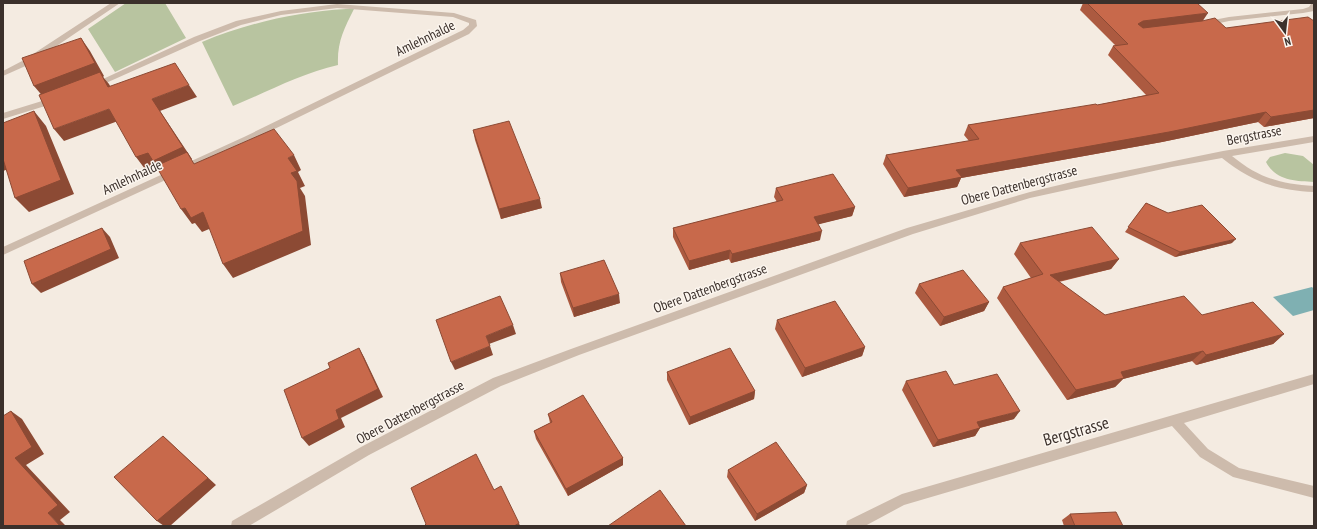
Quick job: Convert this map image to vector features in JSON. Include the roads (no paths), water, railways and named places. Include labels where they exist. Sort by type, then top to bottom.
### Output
[{"type":"street","points":[[3,74],[27,62],[116,3]]},
{"type":"street","name":"Amlehnhalde","points":[[3,251],[261,132],[466,32],[473,26],[473,22],[454,15],[337,6],[281,13],[239,23],[197,39],[85,89]]},
{"type":"street","points":[[1196,27],[1229,19],[1303,11],[1314,6]]},
{"type":"street","points":[[3,116],[44,104],[64,96]]},
{"type":"street","name":"Bergstrasse","points":[[1223,154],[1314,138]]},
{"type":"street","name":"Bergstrasse","points":[[1223,154],[1246,173],[1262,181],[1289,188],[1314,189]]},
{"type":"street","name":"Obere Dattenbergstrasse","points":[[237,526],[365,451],[497,382],[574,352],[910,231],[986,207],[1076,184],[1223,154]]},
{"type":"street","name":"Bergstrasse","points":[[852,526],[902,500],[1314,379]]},
{"type":"street","points":[[1174,420],[1204,453],[1237,473],[1314,492]]},
{"type":"water","points":[[1312,287],[1314,289],[1314,310],[1293,316],[1273,297]]}]
